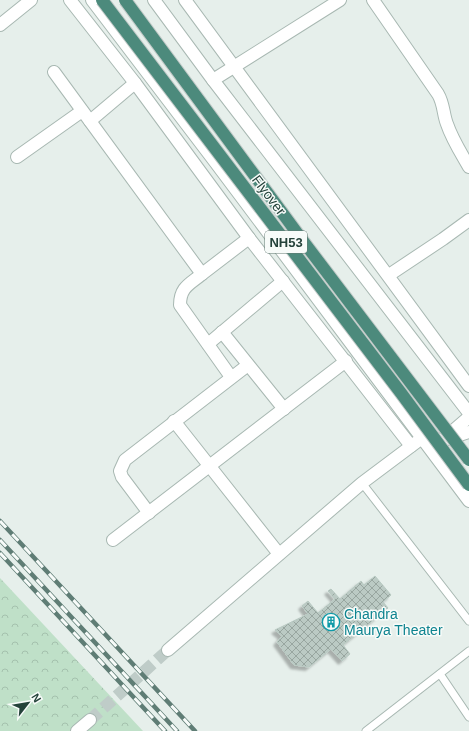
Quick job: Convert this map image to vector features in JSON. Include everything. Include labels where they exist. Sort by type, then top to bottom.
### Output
[{"type":"highway","name":"Flyover","points":[[102,0],[401,393],[469,485]]},
{"type":"highway","name":"Flyover","points":[[125,0],[303,241],[469,460]]},
{"type":"street","points":[[0,25],[31,0]]},
{"type":"street","points":[[70,0],[135,83],[249,238],[411,446]]},
{"type":"street","points":[[92,0],[469,501]]},
{"type":"street","points":[[154,0],[213,80],[469,413]]},
{"type":"street","points":[[185,0],[469,386]]},
{"type":"street","points":[[213,80],[340,0]]},
{"type":"street","points":[[373,0],[440,97],[449,130],[469,167]]},
{"type":"street","points":[[54,72],[202,274]]},
{"type":"street","points":[[90,121],[135,83]]},
{"type":"street","points":[[17,157],[82,111]]},
{"type":"street","points":[[388,275],[444,239],[469,220]]},
{"type":"street","points":[[231,377],[180,305],[180,297],[182,291],[249,238]]},
{"type":"street","points":[[208,344],[283,281]]},
{"type":"street","points":[[222,332],[284,409]]},
{"type":"street","points":[[113,540],[346,362]]},
{"type":"street","points":[[149,513],[122,477],[120,471],[125,460],[248,365]]},
{"type":"street","points":[[444,440],[469,417]]},
{"type":"street","points":[[174,422],[279,554]]},
{"type":"street","points":[[168,650],[362,483],[422,438],[444,440],[469,432]]},
{"type":"street","points":[[77,731],[90,720]]},
{"type":"lane","points":[[362,483],[469,621]]},
{"type":"lane","points":[[366,731],[469,651]]},
{"type":"lane","points":[[440,674],[469,716]]},
{"type":"green space","points":[[0,578],[143,731],[0,731]]},
{"type":"building","name":"Chandra Maurya Theater","points":[[375,576],[391,595],[383,602],[388,608],[343,645],[350,654],[342,661],[331,649],[309,667],[294,665],[277,642],[282,636],[275,630],[308,614],[302,606],[308,601],[318,613],[335,599],[328,591],[331,589],[340,599],[361,581],[364,585]]},
{"type":"tunnel","points":[[90,720],[168,650]]},
{"type":"railway","points":[[0,521],[195,731]]},
{"type":"railway","points":[[0,540],[177,731]]},
{"type":"railway","points":[[0,553],[165,731]]},
{"type":"place","name":"Chandra Maurya Theater","points":[[331,622]]}]
